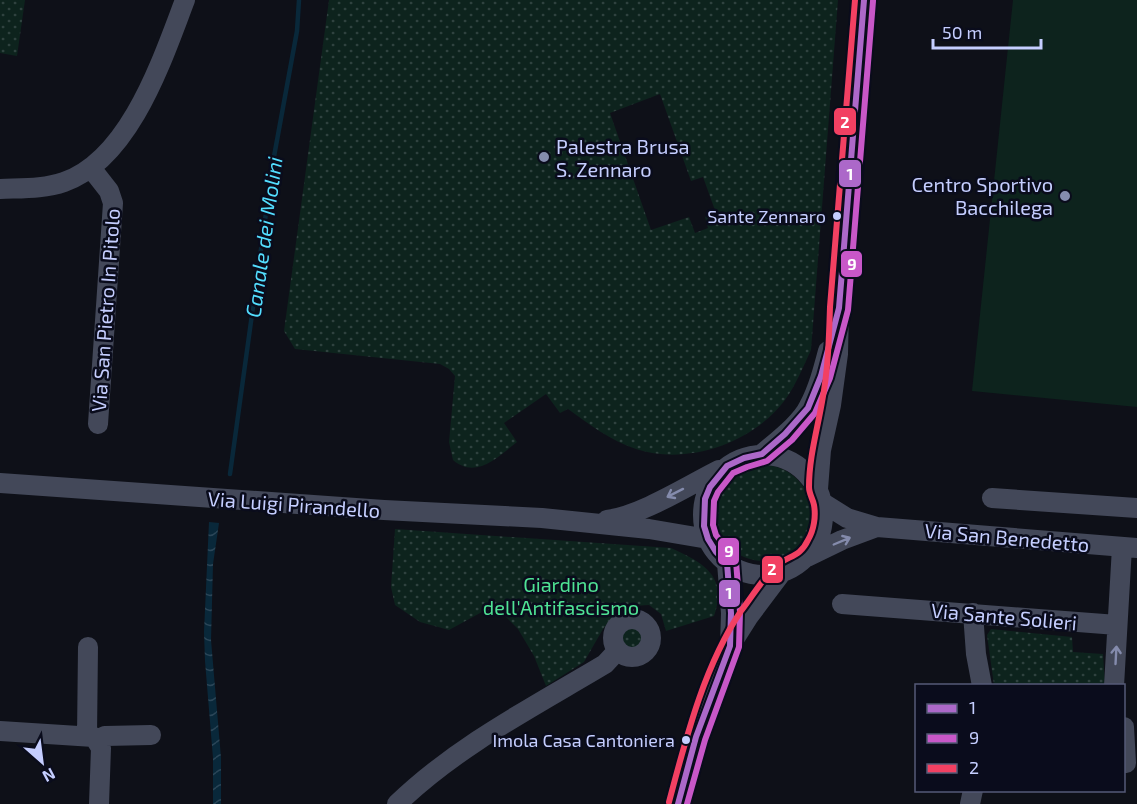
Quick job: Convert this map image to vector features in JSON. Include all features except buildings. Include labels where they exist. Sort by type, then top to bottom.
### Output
[{"type":"street","points":[[0,189],[52,186],[65,182],[91,168],[113,145],[141,106],[185,0]]},
{"type":"street","points":[[820,496],[811,477],[795,464],[776,456],[762,454],[744,458],[727,466],[710,487],[705,499],[704,526],[708,539],[727,563],[739,570],[768,575],[796,566],[816,545],[821,532],[824,518],[820,496],[821,450],[831,405],[837,354],[864,0]]},
{"type":"street","name":"Via San Pietro In Pitolo","points":[[91,168],[109,191],[113,203],[98,424]]},
{"type":"street","points":[[762,454],[785,434],[808,408],[821,376],[839,308]]},
{"type":"street","points":[[808,408],[831,405]]},
{"type":"street","name":"Via Luigi Pirandello","points":[[589,523],[617,519],[727,466]]},
{"type":"street","name":"Via Luigi Pirandello","points":[[0,483],[372,509],[542,518],[649,529],[708,539]]},
{"type":"street","name":"Via San Benedetto","points":[[820,496],[847,518],[877,527],[1129,547]]},
{"type":"street","points":[[992,498],[1137,508]]},
{"type":"street","name":"Via San Benedetto","points":[[807,556],[877,527]]},
{"type":"street","points":[[1114,684],[1117,625],[1128,578],[1129,547]]},
{"type":"street","points":[[727,563],[730,646]]},
{"type":"street","points":[[678,804],[696,737],[730,646],[782,572]]},
{"type":"street","name":"Via Sante Solieri","points":[[842,604],[1117,625]]},
{"type":"street","points":[[973,614],[981,684]]},
{"type":"street","points":[[88,647],[92,738],[101,748],[99,804]]},
{"type":"street","points":[[397,804],[411,790],[476,741],[605,664],[618,650]]},
{"type":"street","points":[[0,731],[92,738],[151,735]]},
{"type":"street","points":[[1125,734],[1129,763]]},
{"type":"green space","points":[[0,0],[25,0],[17,56],[0,53]]},
{"type":"green space","points":[[329,0],[838,0],[811,350],[785,400],[772,415],[737,439],[697,452],[676,455],[656,454],[636,449],[600,432],[568,409],[560,413],[546,394],[504,423],[517,442],[487,464],[470,468],[453,460],[449,442],[455,376],[449,369],[440,364],[295,349],[284,331]],"holes":[[[660,94],[691,181],[703,177],[716,213],[705,217],[708,228],[695,233],[689,217],[651,230],[610,113]]]},
{"type":"green space","name":"Centro Sportivo Bacchilega","points":[[1013,0],[1137,0],[1137,407],[972,391]]},
{"type":"green space","points":[[763,465],[781,469],[797,479],[807,495],[811,513],[807,531],[797,547],[781,557],[763,561],[745,557],[729,547],[719,531],[715,513],[719,495],[729,479],[745,469]]},
{"type":"green space","name":"Giardino dell'Antifascismo","points":[[395,529],[671,548],[694,559],[710,573],[718,591],[718,602],[714,616],[666,631],[661,614],[649,605],[633,606],[614,615],[584,662],[546,686],[534,656],[518,629],[501,612],[482,612],[449,630],[420,622],[395,605],[391,587]]},
{"type":"green space","points":[[632,624],[642,628],[646,638],[642,648],[632,652],[622,648],[618,638],[622,628]]},
{"type":"green space","points":[[991,629],[1072,637],[1073,652],[1103,654],[1105,684],[994,684],[987,635]]},
{"type":"water","points":[[209,522],[219,523],[213,564],[211,640],[221,758],[221,804],[213,804],[213,758],[205,661],[204,632]]},
{"type":"waterway","name":"Canale dei Molini","points":[[230,474],[273,162],[297,31],[299,0]]},
{"type":"transit line","name":"2","points":[[669,802],[706,679],[728,632],[769,573],[777,565],[802,550],[813,527],[815,509],[809,490],[809,476],[827,367],[855,0]]},
{"type":"transit line","name":"1","points":[[678,804],[696,737],[730,646],[731,613],[727,563],[708,539],[704,526],[705,499],[710,487],[727,466],[744,458],[762,454],[785,434],[808,408],[821,376],[839,308],[864,0]]},
{"type":"transit line","name":"9","points":[[687,804],[705,740],[739,647],[740,612],[736,561],[716,535],[713,525],[714,501],[733,473],[767,461],[792,440],[815,413],[830,378],[848,310],[873,1]]},
{"type":"place","name":"Palestra Brusa S. Zennaro","points":[[544,157]]},
{"type":"place","name":"Centro Sportivo Bacchilega","points":[[1065,196]]},
{"type":"place","name":"Sante Zennaro","points":[[837,216]]},
{"type":"place","name":"Imola Casa Cantoniera","points":[[686,740]]}]
